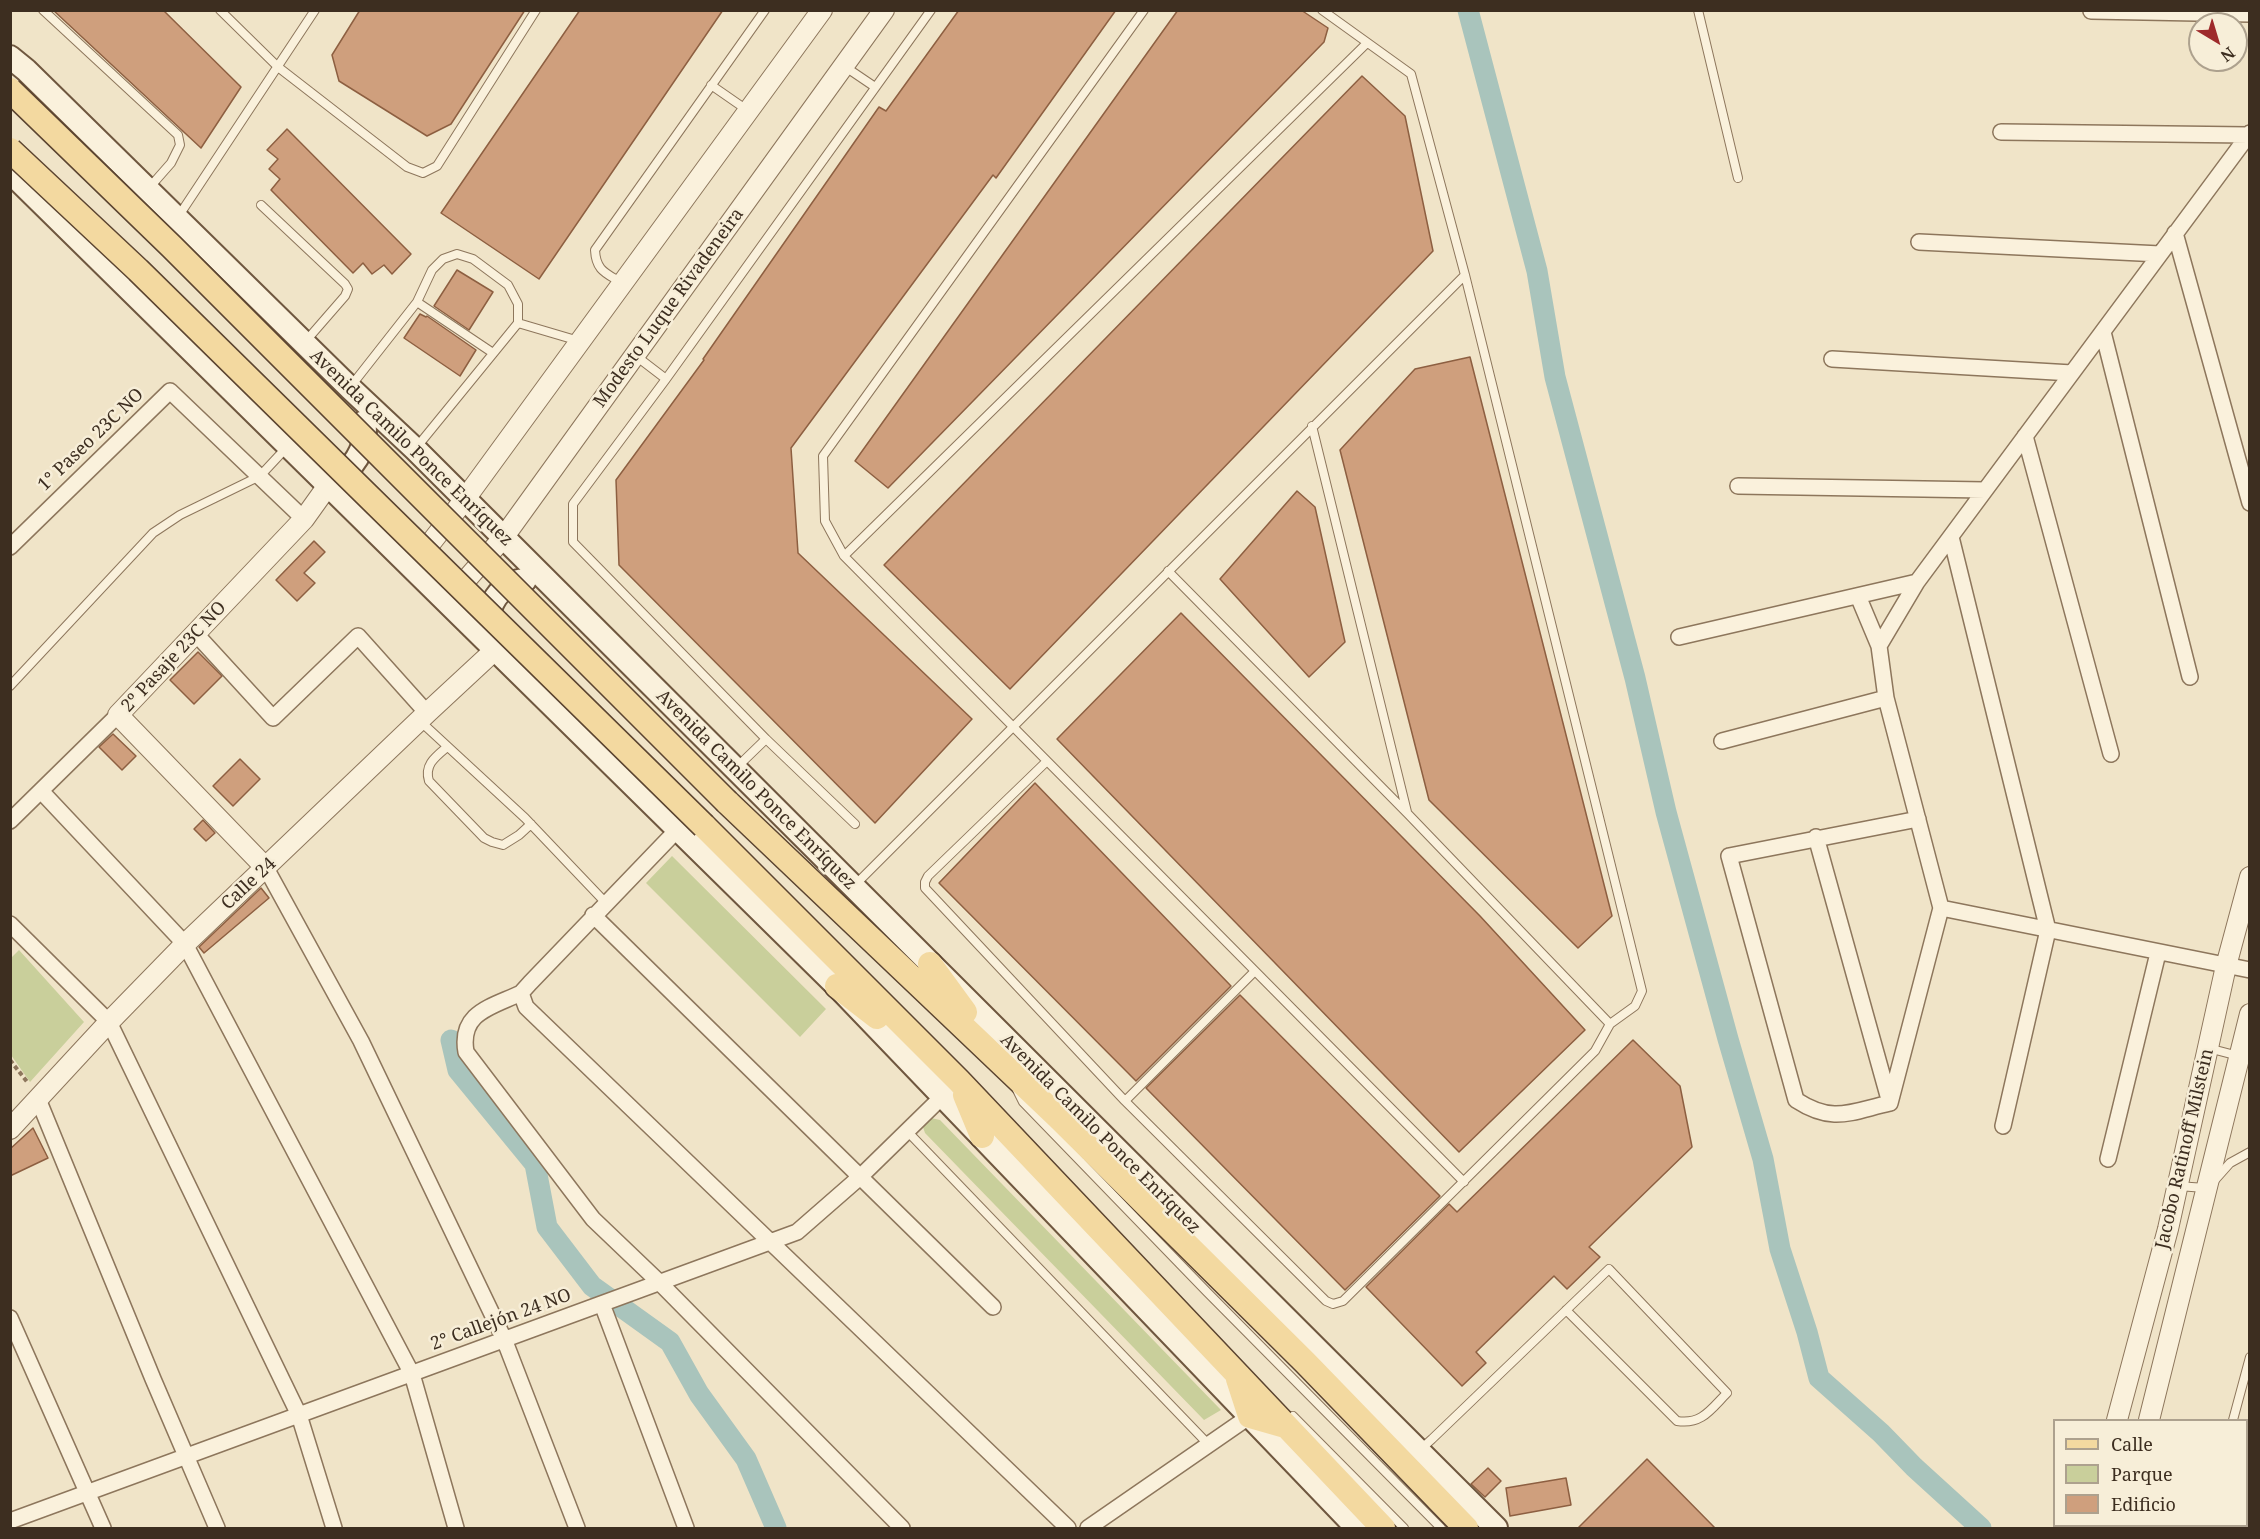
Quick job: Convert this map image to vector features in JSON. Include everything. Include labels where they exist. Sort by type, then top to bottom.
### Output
[{"type":"main road","name":"Avenida Camilo Ponce Enríquez","points":[[10,57],[415,449],[1496,1528]]},
{"type":"main road","name":"Avenida Camilo Ponce Enríquez","points":[[10,90],[172,247],[727,802],[1004,1064],[1118,1176],[1305,1362],[1466,1528]]},
{"type":"main road","points":[[10,150],[206,336],[934,1056],[951,1088],[982,1136],[1358,1528]]},
{"type":"main road","points":[[10,172],[837,986],[951,1088],[1236,1374],[1287,1419],[1383,1528]]},
{"type":"main road","points":[[329,484],[341,478],[349,470],[363,445],[365,428],[362,413],[350,388]]},
{"type":"main road","points":[[496,649],[489,627],[489,608],[499,591],[515,581],[535,579],[552,586]]},
{"type":"main road","points":[[930,964],[1004,1064]]},
{"type":"main road","points":[[1058,1117],[1097,1131],[1118,1176]]},
{"type":"main road","points":[[1236,1374],[1250,1416]]},
{"type":"main road","points":[[1250,1416],[1287,1419]]},
{"type":"street","points":[[412,567],[465,499],[822,10]]},
{"type":"street","name":"Modesto Luque Rivadeneira","points":[[448,601],[503,537],[884,10]]},
{"type":"street","points":[[2091,10],[2250,14]]},
{"type":"street","points":[[2001,132],[2249,134]]},
{"type":"street","points":[[1878,646],[1917,582],[2249,134]]},
{"type":"street","points":[[2175,233],[2250,503]]},
{"type":"street","points":[[1919,242],[2160,254]]},
{"type":"street","points":[[2103,332],[2190,677]]},
{"type":"street","points":[[1833,359],[2072,373]]},
{"type":"street","name":"1° Paseo 23C NO","points":[[10,547],[170,391],[304,519]]},
{"type":"street","points":[[2025,436],[2111,754]]},
{"type":"street","name":"2º Pasaje 23C NO","points":[[10,821],[118,716],[196,634],[304,519],[329,484]]},
{"type":"street","points":[[1738,486],[1985,490]]},
{"type":"street","points":[[1951,537],[2048,930],[2003,1126]]},
{"type":"street","points":[[1679,637],[1917,582]]},
{"type":"street","points":[[1857,596],[1878,646],[1886,698],[1941,908],[1890,1103]]},
{"type":"street","points":[[196,634],[273,718],[358,636],[423,716]]},
{"type":"street","name":"Calle 24","points":[[10,1129],[185,944],[496,649]]},
{"type":"street","points":[[1722,741],[1886,698]]},
{"type":"street","points":[[118,716],[266,868],[361,1041],[504,1339],[577,1528]]},
{"type":"street","points":[[41,791],[185,944],[412,1374],[456,1528]]},
{"type":"street","points":[[1890,1103],[1835,1116],[1813,1111],[1796,1100],[1728,856],[1816,837],[1918,819]]},
{"type":"street","points":[[678,829],[605,902],[522,993],[472,1017],[466,1028],[464,1039],[466,1052],[593,1219],[660,1283],[902,1528]]},
{"type":"street","points":[[1816,837],[1890,1103]]},
{"type":"street","name":"Jacobo Ratinoff Milstein","points":[[2117,1419],[2168,1229],[2226,966],[2250,877]]},
{"type":"street","points":[[1941,908],[2250,970]]},
{"type":"street","points":[[593,915],[993,1307]]},
{"type":"street","points":[[10,924],[109,1022],[299,1415],[334,1528]]},
{"type":"street","points":[[2108,1159],[2158,953]]},
{"type":"street","points":[[522,993],[526,1007],[1068,1528]]},
{"type":"street","name":"Jacobo Ratinoff Milstein","points":[[2150,1419],[2208,1188],[2245,1057],[2250,1014]]},
{"type":"street","name":"2° Callejón 24 NO","points":[[10,1521],[797,1232],[860,1177],[951,1088]]},
{"type":"street","points":[[39,1097],[217,1528]]},
{"type":"street","points":[[602,1304],[686,1528]]},
{"type":"street","points":[[10,1318],[103,1528]]},
{"type":"street","points":[[1088,1528],[1250,1416]]},
{"type":"lane","points":[[43,10],[178,135],[180,145],[171,163],[148,189]]},
{"type":"lane","points":[[220,10],[278,66],[407,167],[423,173],[437,166],[536,10]]},
{"type":"lane","points":[[177,218],[315,10]]},
{"type":"lane","points":[[622,283],[600,269],[595,261],[595,250],[765,10]]},
{"type":"lane","points":[[855,824],[766,739],[573,542],[573,504],[666,379],[931,10]]},
{"type":"lane","points":[[1144,10],[823,456],[825,520],[844,556],[1464,1182]]},
{"type":"lane","points":[[1046,762],[928,876],[925,888],[1125,1101],[1326,1301],[1334,1304],[1342,1301],[1464,1182],[1594,1051],[1610,1024],[1635,1006],[1642,991],[1465,275],[1411,74],[1322,10]]},
{"type":"lane","points":[[1698,10],[1738,178]]},
{"type":"lane","points":[[844,556],[1367,43]]},
{"type":"lane","points":[[844,66],[875,87]]},
{"type":"lane","points":[[711,85],[748,111]]},
{"type":"lane","points":[[261,205],[348,289],[345,296],[304,343]]},
{"type":"lane","points":[[350,388],[417,302],[432,270],[443,259],[457,254],[473,259],[507,285],[514,293],[518,303],[518,323],[415,449]]},
{"type":"lane","points":[[852,887],[1465,275]]},
{"type":"lane","points":[[417,302],[493,353]]},
{"type":"lane","points":[[518,323],[580,341]]},
{"type":"lane","points":[[635,355],[666,379]]},
{"type":"lane","points":[[1312,426],[1408,814]]},
{"type":"lane","points":[[10,686],[153,533],[180,515],[260,476],[288,446]]},
{"type":"lane","points":[[1168,571],[1408,814],[1610,1024]]},
{"type":"lane","points":[[423,716],[447,747],[531,824],[605,902]]},
{"type":"lane","points":[[735,769],[766,739]]},
{"type":"lane","points":[[447,747],[429,765],[426,772],[429,781],[484,838],[503,845],[531,824]]},
{"type":"lane","points":[[1125,1101],[1255,971]]},
{"type":"lane","points":[[2208,1048],[2245,1057]]},
{"type":"lane","name":"Avenida Camilo Ponce Enríquez","points":[[1004,1064],[1023,1102],[1441,1528]]},
{"type":"lane","points":[[951,1088],[996,1108]]},
{"type":"lane","points":[[907,1131],[1209,1445]]},
{"type":"lane","points":[[2177,1186],[2208,1188],[2230,1163],[2250,1152]]},
{"type":"lane","points":[[1419,1451],[1566,1310],[1609,1269],[1727,1393],[1701,1419],[1689,1423],[1677,1421],[1566,1310]]},
{"type":"lane","points":[[2233,1419],[2250,1356]]},
{"type":"lane","points":[[1287,1419],[1404,1528]]},
{"type":"path","points":[[10,1059],[39,1097]]},
{"type":"green space","points":[[672,856],[826,1009],[800,1037],[646,883]]},
{"type":"green space","points":[[19,950],[84,1022],[30,1082],[11,1055],[11,958]]},
{"type":"green space","points":[[931,1118],[940,1120],[1221,1410],[1204,1420],[925,1133],[923,1127]]},
{"type":"building","points":[[53,10],[163,10],[241,87],[201,148]]},
{"type":"building","points":[[360,10],[525,10],[451,124],[427,136],[339,81],[332,55]]},
{"type":"building","points":[[580,10],[723,10],[539,279],[441,213]]},
{"type":"building","points":[[959,10],[1116,10],[996,178],[993,175],[791,448],[798,553],[972,719],[875,823],[619,565],[616,480],[704,360],[879,107],[886,111]]},
{"type":"building","points":[[1178,10],[1301,10],[1328,28],[1324,42],[888,488],[855,461]]},
{"type":"building","points":[[1362,76],[1405,116],[1433,251],[1010,689],[884,565]]},
{"type":"building","points":[[287,129],[411,254],[392,274],[384,265],[372,274],[363,263],[353,273],[271,190],[280,179],[269,169],[278,159],[267,150]]},
{"type":"building","points":[[457,270],[493,292],[469,330],[434,306]]},
{"type":"building","points":[[420,314],[427,316],[476,350],[460,376],[404,338]]},
{"type":"building","points":[[1470,357],[1612,916],[1578,948],[1429,800],[1340,450],[1415,369]]},
{"type":"building","points":[[1297,491],[1315,507],[1345,642],[1309,677],[1220,579]]},
{"type":"building","points":[[314,541],[325,552],[304,573],[315,583],[297,601],[276,580]]},
{"type":"building","points":[[1181,613],[1480,916],[1585,1030],[1459,1152],[1057,739]]},
{"type":"building","points":[[198,652],[222,676],[194,704],[170,680]]},
{"type":"building","points":[[113,734],[136,756],[122,770],[99,747]]},
{"type":"building","points":[[240,759],[260,779],[233,806],[213,786]]},
{"type":"building","points":[[1035,783],[1231,986],[1136,1081],[939,883]]},
{"type":"building","points":[[203,820],[215,833],[206,841],[194,829]]},
{"type":"building","points":[[261,888],[269,898],[204,953],[199,947]]},
{"type":"building","points":[[1240,995],[1440,1196],[1345,1290],[1146,1088]]},
{"type":"building","points":[[1633,1040],[1680,1086],[1692,1147],[1589,1247],[1600,1257],[1567,1289],[1554,1276],[1476,1352],[1486,1363],[1462,1386],[1366,1287],[1449,1204],[1457,1212]]},
{"type":"building","points":[[33,1128],[48,1158],[10,1176],[10,1149]]},
{"type":"building","points":[[1647,1459],[1715,1528],[1578,1528]]},
{"type":"building","points":[[1488,1468],[1501,1481],[1485,1497],[1471,1484]]},
{"type":"building","points":[[1566,1478],[1571,1505],[1510,1516],[1506,1488]]},
{"type":"waterway","points":[[1468,10],[1537,271],[1555,377],[1635,678],[1666,812],[1763,1159],[1780,1249],[1807,1332],[1819,1378],[1981,1528]]},
{"type":"waterway","points":[[451,1040],[458,1070],[535,1164],[547,1227],[592,1286],[670,1342],[699,1394],[746,1459],[776,1528]]}]
